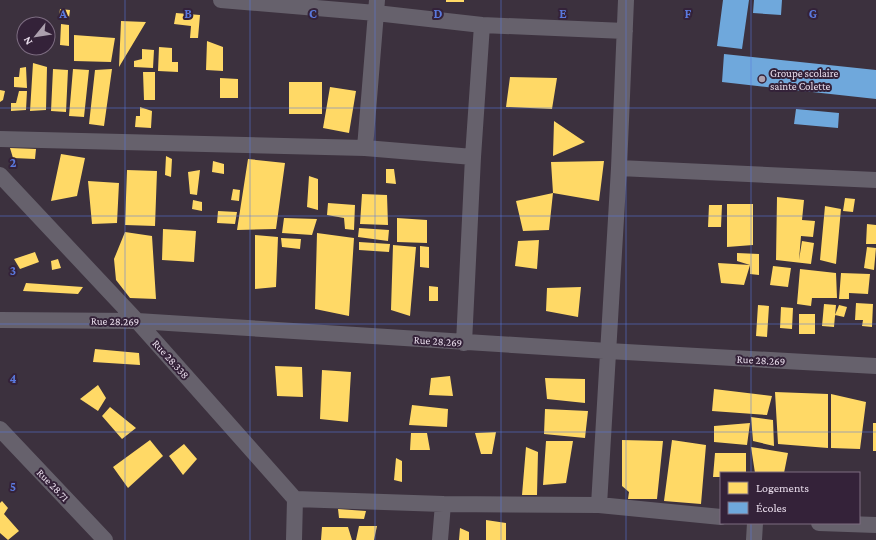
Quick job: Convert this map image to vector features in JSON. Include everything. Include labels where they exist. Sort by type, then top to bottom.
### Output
[{"type":"street","points":[[221,0],[377,7],[482,25],[625,31]]},
{"type":"street","points":[[599,505],[619,168],[626,0]]},
{"type":"street","points":[[365,148],[377,7]]},
{"type":"street","points":[[464,342],[473,157],[482,25]]},
{"type":"street","points":[[0,139],[365,148],[473,157]]},
{"type":"street","points":[[619,168],[876,180]]},
{"type":"street","name":"Rue 28.338","points":[[0,174],[137,321],[295,499]]},
{"type":"street","name":"Rue 28.269","points":[[0,320],[137,321],[608,351],[876,366]]},
{"type":"street","name":"Rue 28.71","points":[[0,429],[105,540]]},
{"type":"street","points":[[294,540],[295,499],[443,504],[599,505],[720,517]]},
{"type":"street","points":[[440,540],[443,504]]},
{"type":"street","points":[[754,540],[755,524]]},
{"type":"street","points":[[848,524],[876,525]]},
{"type":"building: Logements","points":[[446,0],[464,0],[464,2],[446,2]]},
{"type":"building: Logements","points":[[60,9],[70,10],[69,18],[59,17]]},
{"type":"building: Logements","points":[[176,13],[200,15],[198,38],[190,38],[191,26],[174,24]]},
{"type":"building: Logements","points":[[121,21],[146,22],[119,67]]},
{"type":"building: Logements","points":[[61,24],[69,25],[69,46],[60,45]]},
{"type":"building: Logements","points":[[74,35],[115,38],[111,62],[74,61]]},
{"type":"building: Logements","points":[[207,41],[223,47],[223,71],[206,70]]},
{"type":"building: Logements","points":[[159,47],[172,48],[172,62],[178,62],[178,72],[158,71]]},
{"type":"building: Logements","points":[[142,49],[154,50],[153,68],[134,67],[134,61],[142,59]]},
{"type":"building: Logements","points":[[33,63],[47,67],[46,110],[30,111]]},
{"type":"building: Logements","points":[[26,67],[27,88],[14,87],[14,77],[19,77],[20,68]]},
{"type":"building: Logements","points":[[53,69],[68,70],[66,112],[51,111]]},
{"type":"building: Logements","points":[[73,69],[89,70],[84,117],[69,116]]},
{"type":"building: Logements","points":[[112,69],[104,126],[89,124],[95,70]]},
{"type":"building: Logements","points":[[143,72],[155,72],[155,100],[144,100]]},
{"type":"building: Logements","points":[[510,77],[557,78],[552,109],[506,107]]},
{"type":"building: Logements","points":[[220,78],[238,79],[238,98],[220,98]]},
{"type":"building: Logements","points":[[289,82],[322,82],[322,114],[289,114]]},
{"type":"building: Logements","points":[[330,87],[356,91],[349,133],[323,128]]},
{"type":"building: Logements","points":[[0,90],[5,91],[3,100],[0,102]]},
{"type":"building: Logements","points":[[19,91],[27,91],[26,110],[11,111],[11,103],[16,103]]},
{"type":"building: Logements","points":[[140,107],[152,111],[151,128],[135,127],[136,116],[140,116]]},
{"type":"building: Logements","points":[[554,121],[585,142],[553,156]]},
{"type":"building: Logements","points":[[10,148],[36,149],[35,159],[13,158]]},
{"type":"building: Logements","points":[[61,154],[85,158],[77,196],[51,201]]},
{"type":"building: Logements","points":[[166,156],[172,159],[171,177],[165,175]]},
{"type":"building: Logements","points":[[248,159],[285,163],[276,229],[237,230]]},
{"type":"building: Logements","points":[[213,161],[224,164],[224,174],[212,172]]},
{"type":"building: Logements","points":[[604,161],[599,201],[553,193],[551,162]]},
{"type":"building: Logements","points":[[386,169],[394,169],[396,184],[386,183]]},
{"type":"building: Logements","points":[[127,170],[157,171],[155,226],[125,225]]},
{"type":"building: Logements","points":[[200,170],[197,195],[190,194],[188,172]]},
{"type":"building: Logements","points":[[309,176],[318,179],[318,210],[307,207]]},
{"type":"building: Logements","points":[[88,181],[119,183],[117,223],[92,224]]},
{"type":"building: Logements","points":[[233,189],[240,190],[239,201],[231,200]]},
{"type":"building: Logements","points":[[553,193],[549,230],[523,231],[516,201]]},
{"type":"building: Logements","points":[[362,194],[387,195],[388,225],[360,224]]},
{"type":"building: Logements","points":[[777,197],[804,200],[802,220],[815,221],[813,237],[801,236],[799,260],[802,241],[814,243],[811,264],[776,260]]},
{"type":"building: Logements","points":[[845,198],[855,199],[853,212],[843,211]]},
{"type":"building: Logements","points":[[193,200],[202,202],[202,211],[192,209]]},
{"type":"building: Logements","points":[[328,203],[355,205],[354,230],[345,229],[344,218],[327,215]]},
{"type":"building: Logements","points":[[727,204],[753,204],[753,245],[727,247]]},
{"type":"building: Logements","points":[[709,205],[722,205],[721,227],[708,227]]},
{"type":"building: Logements","points":[[825,206],[841,209],[836,264],[820,260]]},
{"type":"building: Logements","points":[[218,211],[237,212],[235,224],[217,223]]},
{"type":"building: Logements","points":[[284,218],[317,219],[312,235],[282,233]]},
{"type":"building: Logements","points":[[397,218],[427,220],[427,243],[397,242]]},
{"type":"building: Logements","points":[[867,224],[876,225],[876,244],[866,244]]},
{"type":"building: Logements","points":[[359,228],[389,230],[388,241],[358,237]]},
{"type":"building: Logements","points":[[163,229],[196,231],[194,262],[162,260]]},
{"type":"building: Logements","points":[[125,232],[152,236],[156,299],[130,298],[116,280],[114,259]]},
{"type":"building: Logements","points":[[317,233],[354,238],[349,316],[315,309]]},
{"type":"building: Logements","points":[[255,235],[278,237],[276,287],[255,289]]},
{"type":"building: Logements","points":[[281,238],[301,239],[300,249],[282,247]]},
{"type":"building: Logements","points":[[539,240],[537,269],[515,266],[518,241]]},
{"type":"building: Logements","points":[[359,242],[390,244],[389,252],[359,250]]},
{"type":"building: Logements","points":[[393,245],[416,247],[410,316],[391,310]]},
{"type":"building: Logements","points":[[420,246],[429,247],[429,268],[420,267]]},
{"type":"building: Logements","points":[[867,247],[876,248],[874,270],[864,268]]},
{"type":"building: Logements","points":[[35,252],[39,262],[20,269],[14,259]]},
{"type":"building: Logements","points":[[737,253],[759,254],[759,275],[750,274],[750,265],[737,261]]},
{"type":"building: Logements","points":[[58,259],[61,268],[52,270],[51,261]]},
{"type":"building: Logements","points":[[718,263],[750,265],[744,285],[721,283]]},
{"type":"building: Logements","points":[[773,266],[791,268],[788,287],[770,285]]},
{"type":"building: Logements","points":[[800,269],[836,273],[837,298],[812,298],[811,306],[797,304]]},
{"type":"building: Logements","points":[[841,273],[870,274],[868,294],[849,293],[849,299],[839,299]]},
{"type":"building: Logements","points":[[26,283],[83,287],[78,294],[23,291]]},
{"type":"building: Logements","points":[[429,286],[438,287],[438,301],[429,301]]},
{"type":"building: Logements","points":[[581,287],[578,317],[546,311],[547,288]]},
{"type":"building: Logements","points":[[856,303],[873,304],[872,327],[862,326],[863,320],[855,320]]},
{"type":"building: Logements","points":[[824,304],[836,305],[834,327],[822,326]]},
{"type":"building: Logements","points":[[758,305],[769,306],[767,337],[756,336]]},
{"type":"building: Logements","points":[[839,305],[847,307],[844,317],[835,315]]},
{"type":"building: Logements","points":[[781,307],[793,308],[792,329],[780,328]]},
{"type":"building: Logements","points":[[799,314],[815,314],[815,334],[799,334]]},
{"type":"building: Logements","points":[[95,349],[139,353],[140,365],[93,362]]},
{"type":"building: Logements","points":[[275,366],[302,367],[303,397],[277,396]]},
{"type":"building: Logements","points":[[322,370],[351,372],[348,422],[320,419]]},
{"type":"building: Logements","points":[[450,376],[453,396],[429,395],[431,378]]},
{"type":"building: Logements","points":[[545,378],[585,379],[585,403],[547,399]]},
{"type":"building: Logements","points":[[98,385],[106,398],[98,411],[80,399]]},
{"type":"building: Logements","points":[[714,389],[772,396],[767,415],[712,411]]},
{"type":"building: Logements","points":[[775,392],[828,394],[828,448],[778,444]]},
{"type":"building: Logements","points":[[831,394],[866,402],[860,449],[831,448]]},
{"type":"building: Logements","points":[[412,405],[448,409],[447,427],[409,425]]},
{"type":"building: Logements","points":[[110,407],[136,428],[122,439],[102,416]]},
{"type":"building: Logements","points":[[545,409],[588,411],[585,438],[544,434]]},
{"type":"building: Logements","points":[[751,417],[773,420],[774,446],[753,441]]},
{"type":"building: Logements","points":[[750,423],[747,445],[714,442],[714,426]]},
{"type":"building: Logements","points":[[873,423],[876,423],[876,451],[873,451]]},
{"type":"building: Logements","points":[[496,432],[492,454],[481,454],[475,433]]},
{"type":"building: Logements","points":[[411,433],[427,433],[430,450],[410,450]]},
{"type":"building: Logements","points":[[150,440],[163,456],[128,488],[113,467]]},
{"type":"building: Logements","points":[[622,440],[663,441],[657,499],[628,499],[629,492],[622,486]]},
{"type":"building: Logements","points":[[672,440],[706,445],[701,504],[664,501]]},
{"type":"building: Logements","points":[[546,441],[573,441],[566,483],[543,485]]},
{"type":"building: Logements","points":[[184,444],[197,459],[183,475],[169,456]]},
{"type":"building: Logements","points":[[526,447],[538,452],[537,495],[522,495]]},
{"type":"building: Logements","points":[[751,447],[788,453],[784,472],[755,472]]},
{"type":"building: Logements","points":[[715,453],[746,453],[746,472],[720,472],[720,477],[713,477]]},
{"type":"building: Logements","points":[[396,458],[402,461],[402,482],[394,480]]},
{"type":"building: Logements","points":[[2,501],[8,508],[4,514],[19,531],[8,540],[0,533],[0,503]]},
{"type":"building: Logements","points":[[338,509],[366,511],[364,519],[339,518]]},
{"type":"building: Logements","points":[[486,520],[506,523],[506,540],[486,540]]},
{"type":"building: Logements","points":[[359,526],[377,526],[374,540],[356,540]]},
{"type":"building: Logements","points":[[322,527],[348,527],[352,540],[321,540]]},
{"type":"building: Logements","points":[[460,528],[469,532],[469,540],[459,540]]},
{"type":"building: Écoles","points":[[723,0],[749,0],[742,49],[717,46]]},
{"type":"building: Écoles","points":[[754,0],[782,0],[781,15],[753,13]]},
{"type":"building: Écoles","points":[[724,54],[876,70],[876,99],[722,82]]},
{"type":"building: Écoles","points":[[796,109],[839,113],[838,128],[794,124]]},
{"type":"place","name":"Groupe scolaire sainte Colette","points":[[762,79]]}]
